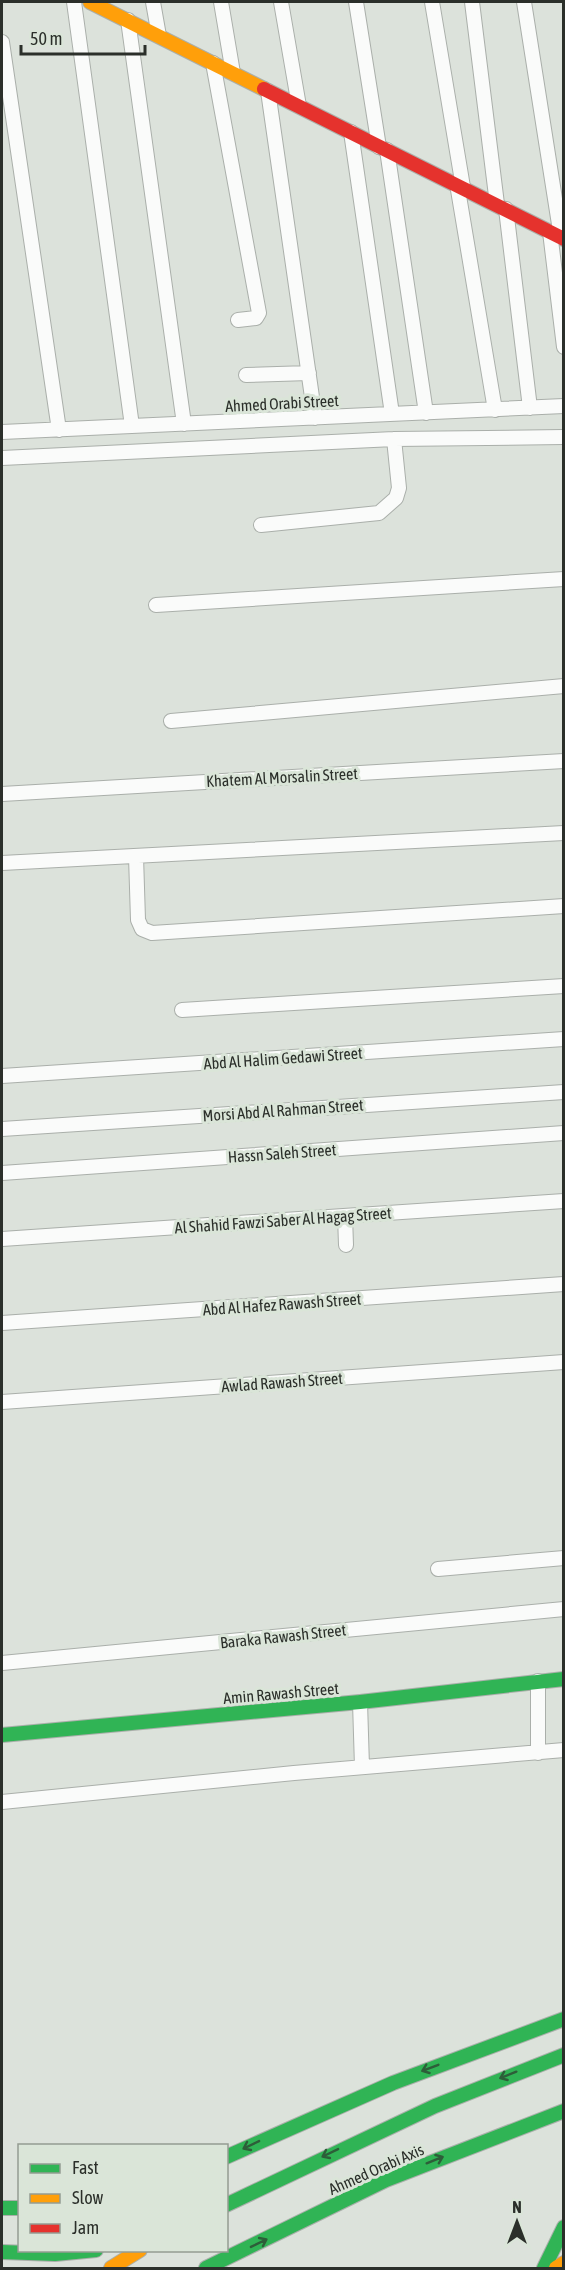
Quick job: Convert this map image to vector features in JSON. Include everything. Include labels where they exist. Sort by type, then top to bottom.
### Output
[{"type":"main road","points":[[93,3],[558,236]]},
{"type":"main road","name":"Amin Rawash Street","points":[[2,1736],[360,1702],[564,1679]]},
{"type":"main road","points":[[228,2156],[401,2079],[564,2019]]},
{"type":"main road","name":"Ahmed Orabi Axis","points":[[228,2204],[394,2123],[510,2074],[564,2055]]},
{"type":"main road","name":"Ahmed Orabi Axis","points":[[206,2268],[386,2180],[564,2111]]},
{"type":"main road","points":[[2,2208],[18,2208]]},
{"type":"main road","points":[[544,2268],[564,2227]]},
{"type":"main road","points":[[2,2252],[55,2254],[76,2252]]},
{"type":"main road","points":[[111,2268],[137,2252]]},
{"type":"main road","points":[[556,2268],[564,2263]]},
{"type":"street","points":[[74,2],[132,426]]},
{"type":"street","points":[[153,2],[159,36]]},
{"type":"street","points":[[221,2],[233,73]]},
{"type":"street","points":[[282,2],[299,106]]},
{"type":"street","points":[[356,2],[383,149],[426,412]]},
{"type":"street","points":[[432,2],[495,410]]},
{"type":"street","points":[[472,2],[530,408]]},
{"type":"street","points":[[524,2],[558,236],[564,348]]},
{"type":"street","points":[[128,20],[184,424]]},
{"type":"street","points":[[2,42],[59,430]]},
{"type":"street","points":[[213,63],[259,313],[258,317],[238,320]]},
{"type":"street","points":[[268,91],[315,418]]},
{"type":"street","points":[[351,132],[392,414]]},
{"type":"street","points":[[246,375],[309,373]]},
{"type":"street","name":"Ahmed Orabi Street","points":[[2,432],[564,406]]},
{"type":"street","points":[[2,458],[394,439],[564,437]]},
{"type":"street","points":[[261,525],[379,513],[396,498],[399,488],[394,439]]},
{"type":"street","points":[[156,605],[564,579]]},
{"type":"street","points":[[171,721],[564,686]]},
{"type":"street","name":"Khatem Al Morsalin Street","points":[[2,794],[564,760]]},
{"type":"street","points":[[2,863],[564,833]]},
{"type":"street","points":[[136,856],[138,920],[142,929],[152,933],[564,906]]},
{"type":"street","points":[[182,1010],[564,986]]},
{"type":"street","name":"Abd Al Halim Gedawi Street","points":[[2,1076],[564,1039]]},
{"type":"street","name":"Morsi Abd Al Rahman Street","points":[[2,1129],[564,1092]]},
{"type":"street","name":"Hassn Saleh Street","points":[[2,1173],[564,1133]]},
{"type":"street","name":"Al Shahid Fawzi Saber Al Hagag Street","points":[[2,1239],[564,1201]]},
{"type":"street","points":[[345,1216],[346,1245]]},
{"type":"street","name":"Abd Al Hafez Rawash Street","points":[[2,1323],[564,1284]]},
{"type":"street","name":"Awlad Rawash Street","points":[[2,1401],[564,1362]]},
{"type":"street","points":[[438,1569],[564,1558]]},
{"type":"street","name":"Baraka Rawash Street","points":[[2,1663],[564,1609]]},
{"type":"street","points":[[538,1682],[538,1754]]},
{"type":"street","points":[[360,1702],[362,1767]]},
{"type":"street","points":[[2,1802],[564,1750]]},
{"type":"traffic: fast","points":[[2,1735],[360,1702],[564,1679]]},
{"type":"traffic: fast","points":[[228,2156],[393,2083],[564,2019]]},
{"type":"traffic: fast","points":[[228,2204],[435,2106],[564,2055]]},
{"type":"traffic: fast","points":[[206,2268],[386,2180],[564,2111]]},
{"type":"traffic: fast","points":[[2,2208],[18,2208]]},
{"type":"traffic: fast","points":[[544,2268],[564,2227]]},
{"type":"traffic: fast","points":[[2,2252],[55,2254],[76,2252]]},
{"type":"traffic: slow","points":[[90,2],[264,89]]},
{"type":"traffic: slow","points":[[111,2268],[137,2252]]},
{"type":"traffic: slow","points":[[556,2268],[564,2263]]},
{"type":"traffic: jam","points":[[264,89],[564,239]]}]
